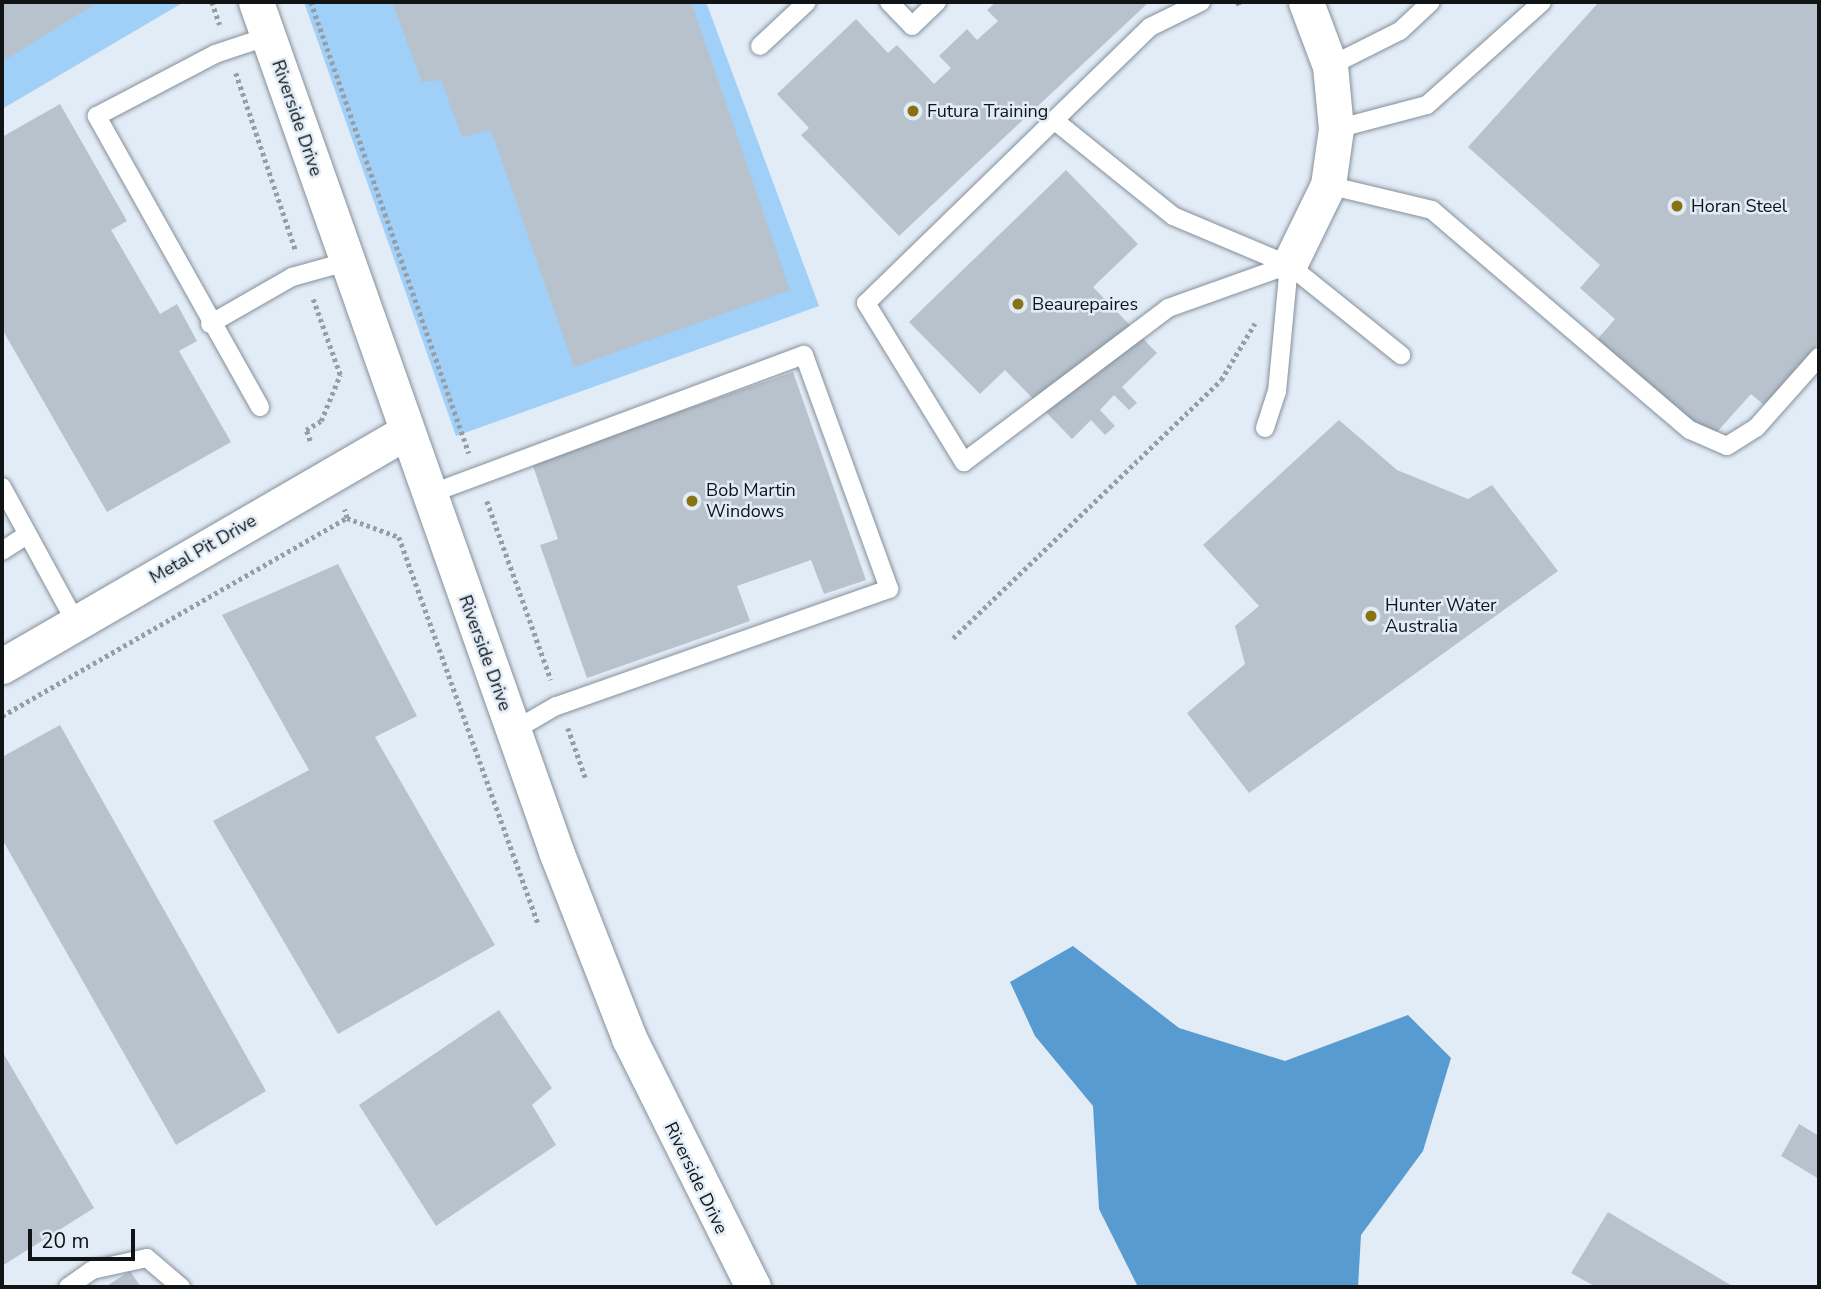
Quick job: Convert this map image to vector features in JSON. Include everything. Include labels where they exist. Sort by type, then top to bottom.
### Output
[{"type":"street","name":"Riverside Drive","points":[[256,2],[404,433],[629,1038],[753,1287]]},
{"type":"street","points":[[1289,265],[1328,185],[1336,129],[1330,66],[1306,2]]},
{"type":"street","name":"Metal Pit Drive","points":[[2,666],[404,433]]},
{"type":"lane","points":[[760,47],[807,2]]},
{"type":"lane","points":[[889,2],[912,26],[937,2]]},
{"type":"lane","points":[[1201,2],[1150,27],[866,303],[964,462],[1168,308],[1289,265]]},
{"type":"lane","points":[[1330,66],[1399,31],[1431,2]]},
{"type":"lane","points":[[1336,129],[1427,105],[1542,2]]},
{"type":"lane","points":[[260,407],[210,324],[97,116],[228,50],[269,36]]},
{"type":"lane","points":[[1054,120],[1172,216],[1289,265],[1401,355]]},
{"type":"lane","points":[[1328,185],[1432,210],[1690,430],[1727,446],[1756,428],[1819,357]]},
{"type":"lane","points":[[210,324],[304,274],[346,262]]},
{"type":"lane","points":[[1265,428],[1277,392],[1289,265]]},
{"type":"lane","points":[[427,495],[477,474],[804,355],[889,589],[560,705],[513,731]]},
{"type":"lane","points":[[2,487],[76,623]]},
{"type":"lane","points":[[2,551],[27,535]]},
{"type":"lane","points":[[68,1287],[92,1270],[147,1258],[181,1287]]},
{"type":"path","points":[[212,2],[340,375],[321,421],[306,430],[310,441]]},
{"type":"path","points":[[311,2],[586,779]]},
{"type":"path","points":[[953,638],[1221,380],[1262,312]]},
{"type":"path","points":[[344,509],[347,518]]},
{"type":"path","points":[[2,716],[347,518],[400,537],[538,923]]},
{"type":"shaded area","points":[[2,2],[184,2],[2,109]]},
{"type":"shaded area","points":[[304,2],[706,2],[819,306],[456,436]]},
{"type":"shaded area","points":[[1073,946],[1179,1028],[1285,1061],[1408,1015],[1451,1058],[1423,1151],[1361,1235],[1358,1287],[1138,1287],[1099,1209],[1093,1106],[1035,1036],[1010,982]]},
{"type":"building","points":[[2,2],[98,2],[2,62]]},
{"type":"building","points":[[392,2],[691,2],[790,290],[574,367],[491,130],[462,137],[441,80],[422,82]]},
{"type":"building","name":"Futura Training","points":[[996,2],[1149,2],[899,236],[801,135],[809,128],[777,94],[856,19],[888,53],[897,45],[934,84],[951,68],[939,56],[967,29],[977,40],[998,21],[987,10]]},
{"type":"building","name":"Horan Steel","points":[[1599,2],[1819,2],[1819,343],[1764,405],[1751,394],[1708,442],[1595,342],[1615,319],[1580,288],[1600,265],[1468,147]]},
{"type":"building","points":[[60,104],[127,221],[111,230],[160,314],[177,304],[197,341],[179,351],[231,442],[107,512],[2,329],[2,137]]},
{"type":"building","name":"Beaurepaires","points":[[1066,170],[1138,244],[1093,287],[1157,353],[1122,387],[1137,403],[1129,410],[1114,395],[1100,410],[1115,426],[1105,435],[1091,420],[1072,439],[1005,370],[980,394],[909,322]]},
{"type":"building","name":"Bob Martin Windows","points":[[793,372],[866,580],[824,594],[811,560],[737,586],[750,621],[587,678],[540,545],[558,539],[532,463]]},
{"type":"building","name":"Hunter Water Australia","points":[[1339,420],[1397,470],[1468,499],[1492,485],[1558,571],[1249,793],[1187,713],[1245,664],[1235,626],[1259,606],[1203,545]]},
{"type":"building","points":[[338,564],[417,716],[375,737],[495,945],[338,1034],[213,821],[309,770],[222,615]]},
{"type":"building","points":[[60,725],[266,1091],[176,1145],[2,839],[2,757]]},
{"type":"building","points":[[499,1010],[552,1088],[532,1105],[556,1145],[436,1226],[359,1105]]},
{"type":"building","points":[[2,1051],[94,1208],[2,1266]]},
{"type":"building","points":[[1799,1124],[1819,1136],[1819,1179],[1781,1156]]},
{"type":"building","points":[[1608,1212],[1734,1287],[1596,1287],[1571,1273]]},
{"type":"building","points":[[130,1271],[141,1287],[105,1287]]},
{"type":"place","name":"Futura Training","points":[[913,111]]},
{"type":"place","name":"Horan Steel","points":[[1677,206]]},
{"type":"place","name":"Beaurepaires","points":[[1018,304]]},
{"type":"place","name":"Bob Martin Windows","points":[[692,501]]},
{"type":"place","name":"Hunter Water Australia","points":[[1371,616]]}]
